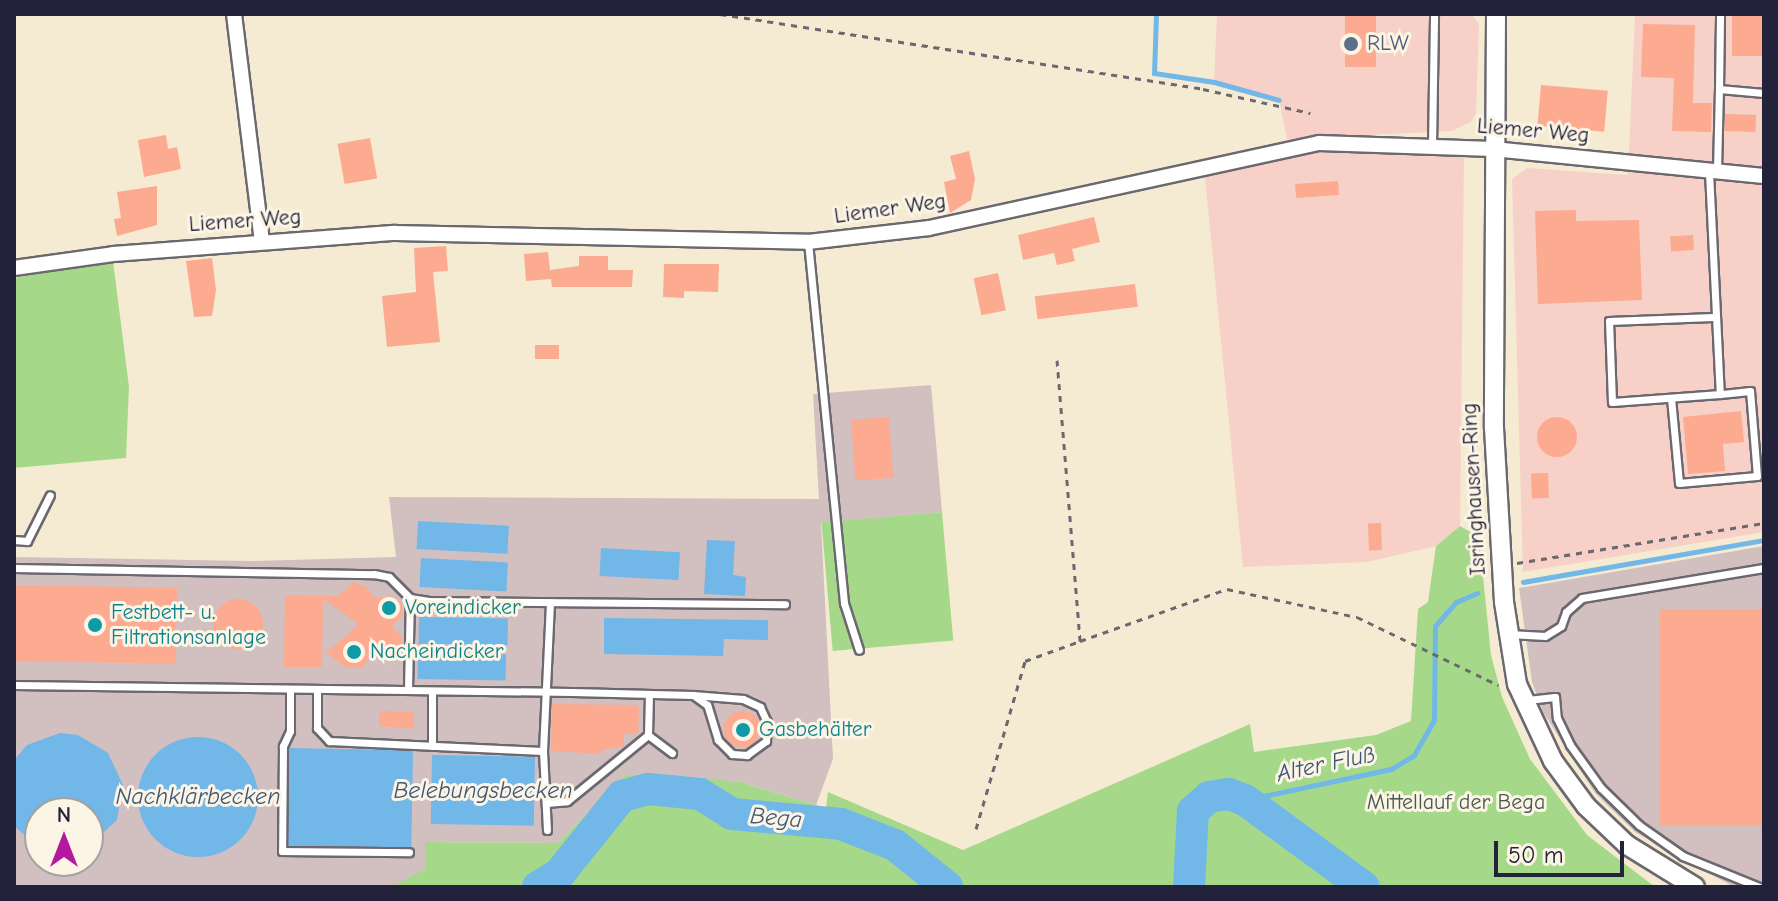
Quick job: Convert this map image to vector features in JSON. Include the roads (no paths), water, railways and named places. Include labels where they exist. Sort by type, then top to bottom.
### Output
[{"type":"street","points":[[234,14],[262,241]]},
{"type":"street","name":"Isringhausen-Ring","points":[[1496,14],[1494,428],[1507,634],[1521,693],[1553,761],[1586,806],[1627,845],[1695,887]]},
{"type":"street","name":"Liemer Weg","points":[[14,268],[262,241],[395,233],[808,242],[929,228],[1298,145],[1493,149],[1764,176]]},
{"type":"lane","points":[[1432,146],[1434,14]]},
{"type":"lane","points":[[1720,14],[1713,172],[1713,317],[1720,394]]},
{"type":"lane","points":[[1719,89],[1764,93]]},
{"type":"lane","points":[[808,242],[844,603],[859,650]]},
{"type":"lane","points":[[1671,398],[1679,483],[1757,476],[1750,391],[1612,402],[1609,321],[1713,317]]},
{"type":"lane","points":[[14,540],[27,541],[50,495]]},
{"type":"lane","points":[[14,568],[374,574],[389,577],[410,598],[785,604]]},
{"type":"lane","points":[[1507,634],[1545,636],[1561,626],[1566,612],[1582,598],[1764,568]]},
{"type":"lane","points":[[408,690],[410,598]]},
{"type":"lane","points":[[547,830],[543,751],[550,602]]},
{"type":"lane","points":[[14,685],[693,695],[743,699],[760,707],[767,722],[766,741],[747,755],[732,754],[718,740],[707,705],[693,695]]},
{"type":"lane","points":[[290,689],[290,731],[283,746],[282,851],[409,852]]},
{"type":"lane","points":[[317,689],[317,728],[329,741],[543,751]]},
{"type":"lane","points":[[432,691],[432,746]]},
{"type":"lane","points":[[1521,693],[1555,697],[1557,718],[1570,745],[1601,788],[1639,825],[1683,856],[1759,887]]},
{"type":"lane","points":[[546,803],[567,801],[648,735],[649,694]]},
{"type":"lane","points":[[648,735],[672,753]]},
{"type":"water","points":[[418,521],[509,526],[507,554],[417,549]]},
{"type":"water","points":[[707,540],[735,541],[733,575],[746,577],[745,596],[704,594]]},
{"type":"water","points":[[601,548],[680,552],[678,580],[600,576]]},
{"type":"water","points":[[421,558],[508,563],[506,592],[419,587]]},
{"type":"water","points":[[419,617],[508,619],[508,646],[419,644]]},
{"type":"water","points":[[604,618],[768,620],[768,640],[724,639],[723,656],[604,654]]},
{"type":"water","points":[[418,653],[506,655],[506,681],[418,679]]},
{"type":"water","name":"Nachklärbecken","points":[[60,733],[78,735],[108,753],[123,785],[117,820],[104,832],[104,797],[24,797],[24,834],[14,826],[14,760],[27,745]]},
{"type":"water","name":"Nachklärbecken","points":[[198,737],[221,742],[240,755],[253,774],[258,797],[253,820],[240,839],[221,852],[198,857],[175,852],[156,839],[143,820],[138,797],[143,774],[156,755],[175,742]]},
{"type":"water","points":[[289,748],[413,750],[411,848],[287,846]]},
{"type":"water","name":"Belebungsbecken","points":[[432,755],[535,757],[534,826],[431,824]]},
{"type":"waterway","points":[[1156,14],[1154,73],[1214,82],[1279,100]]},
{"type":"waterway","name":"Alter Fluß","points":[[1523,582],[1764,540]]},
{"type":"waterway","name":"Alter Fluß","points":[[1245,800],[1391,769],[1414,755],[1434,720],[1435,626],[1456,602],[1477,593]]},
{"type":"waterway","name":"Bega","points":[[538,887],[560,873],[622,796],[648,789],[700,794],[732,814],[841,824],[895,845],[947,887]]},
{"type":"waterway","name":"Bega","points":[[1189,887],[1193,811],[1209,797],[1229,794],[1245,800],[1364,887]]},
{"type":"place","name":"RLW","points":[[1351,44]]},
{"type":"place","name":"Voreindicker","points":[[389,608]]},
{"type":"place","name":"Festbett- u. Filtrationsanlage","points":[[95,625]]},
{"type":"place","name":"Nacheindicker","points":[[354,652]]},
{"type":"place","name":"Gasbehälter","points":[[743,730]]},
{"type":"park label","name":"Mittellauf der Bega","points":[[1456,803]]}]
